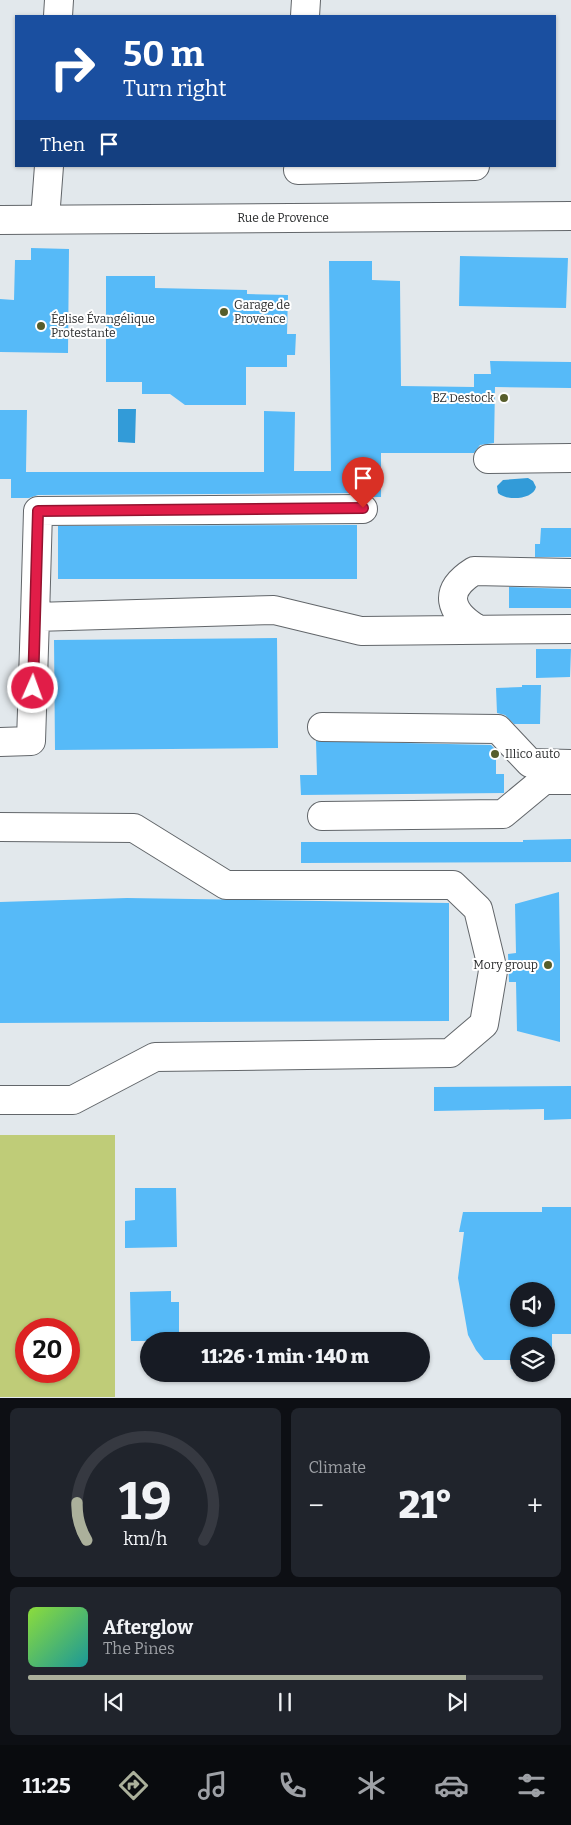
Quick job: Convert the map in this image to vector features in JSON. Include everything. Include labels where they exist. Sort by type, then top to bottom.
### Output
[{"type":"main road","points":[[58,15],[59,0]]},
{"type":"main road","points":[[305,15],[306,0]]},
{"type":"main road","points":[[45,219],[49,167]]},
{"type":"main road","points":[[299,167],[298,170],[431,167]]},
{"type":"main road","name":"Rue de Provence","points":[[0,220],[569,215]]},
{"type":"main road","points":[[488,459],[571,458]]},
{"type":"main road","points":[[0,742],[31,741],[38,511],[363,508]]},
{"type":"main road","points":[[479,630],[458,614],[452,601],[454,589],[461,579],[474,571],[571,573]]},
{"type":"main road","points":[[35,617],[274,610],[361,631],[571,629]]},
{"type":"main road","points":[[322,727],[498,728],[530,764],[571,764]]},
{"type":"main road","points":[[322,816],[503,814],[544,780],[571,780]]},
{"type":"main road","points":[[0,827],[134,828],[226,885],[453,885],[478,909],[493,971],[484,1024],[450,1052],[155,1057],[73,1100],[0,1100]]},
{"type":"green space","points":[[0,1135],[115,1135],[115,1397],[0,1397]]},
{"type":"water","points":[[118,409],[136,409],[135,443],[118,442]]},
{"type":"water","points":[[528,478],[533,481],[536,487],[530,495],[513,498],[502,496],[498,493],[497,486],[503,480]]},
{"type":"building","name":"Église Évangélique Protestante","points":[[31,248],[69,249],[68,353],[0,352],[0,299],[14,300],[15,260],[31,260]]},
{"type":"building","points":[[460,256],[568,258],[566,308],[459,306]]},
{"type":"building","points":[[329,261],[372,261],[372,280],[400,281],[401,386],[474,387],[474,374],[491,374],[490,361],[571,362],[571,388],[495,387],[494,443],[480,445],[474,453],[381,453],[381,497],[373,497],[363,493],[38,495],[29,498],[11,498],[11,479],[0,479],[0,410],[27,410],[26,472],[264,472],[264,411],[295,412],[294,471],[331,471]]},
{"type":"building","points":[[106,276],[155,276],[155,288],[247,290],[247,294],[288,295],[287,334],[296,334],[295,355],[287,355],[287,367],[246,367],[246,405],[185,405],[170,394],[142,394],[142,382],[106,382]]},
{"type":"building","points":[[357,525],[357,579],[58,579],[58,526]]},
{"type":"building","points":[[541,528],[571,528],[571,557],[535,557],[535,544],[540,544]]},
{"type":"building","points":[[509,587],[571,589],[571,608],[509,608]]},
{"type":"building","points":[[277,638],[278,748],[55,750],[54,640]]},
{"type":"building","points":[[536,649],[571,649],[570,677],[536,678]]},
{"type":"building","points":[[522,685],[541,685],[540,724],[514,724],[505,715],[497,713],[496,688],[522,687]]},
{"type":"building","points":[[316,741],[491,745],[496,750],[496,774],[504,774],[504,793],[301,795],[300,775],[317,775]]},
{"type":"building","points":[[571,839],[571,862],[301,863],[301,842],[523,842],[523,840]]},
{"type":"building","points":[[559,892],[560,1042],[517,1031],[516,982],[509,982],[508,954],[516,953],[515,904]]},
{"type":"building","points":[[127,898],[449,903],[449,1021],[0,1023],[0,902]]},
{"type":"building","points":[[571,1086],[571,1119],[544,1120],[544,1109],[434,1111],[434,1087]]},
{"type":"building","points":[[135,1188],[176,1188],[177,1247],[125,1248],[125,1221],[135,1220]]},
{"type":"building","points":[[542,1207],[571,1207],[571,1334],[552,1334],[552,1337],[510,1337],[510,1360],[484,1360],[468,1335],[458,1278],[464,1232],[459,1232],[463,1212],[542,1212]]},
{"type":"building","points":[[171,1291],[171,1302],[179,1302],[179,1332],[140,1332],[140,1341],[131,1341],[130,1292]]},
{"type":"place","name":"Garage de Provence","points":[[224,312]]},
{"type":"place","name":"Église Évangélique Protestante","points":[[41,326]]},
{"type":"place","name":"BZ Destock","points":[[504,398]]},
{"type":"place","name":"Illico auto","points":[[495,754]]},
{"type":"place","name":"Mory group","points":[[548,965]]},
{"type":"route","points":[[33,688],[38,511],[363,508]]}]
